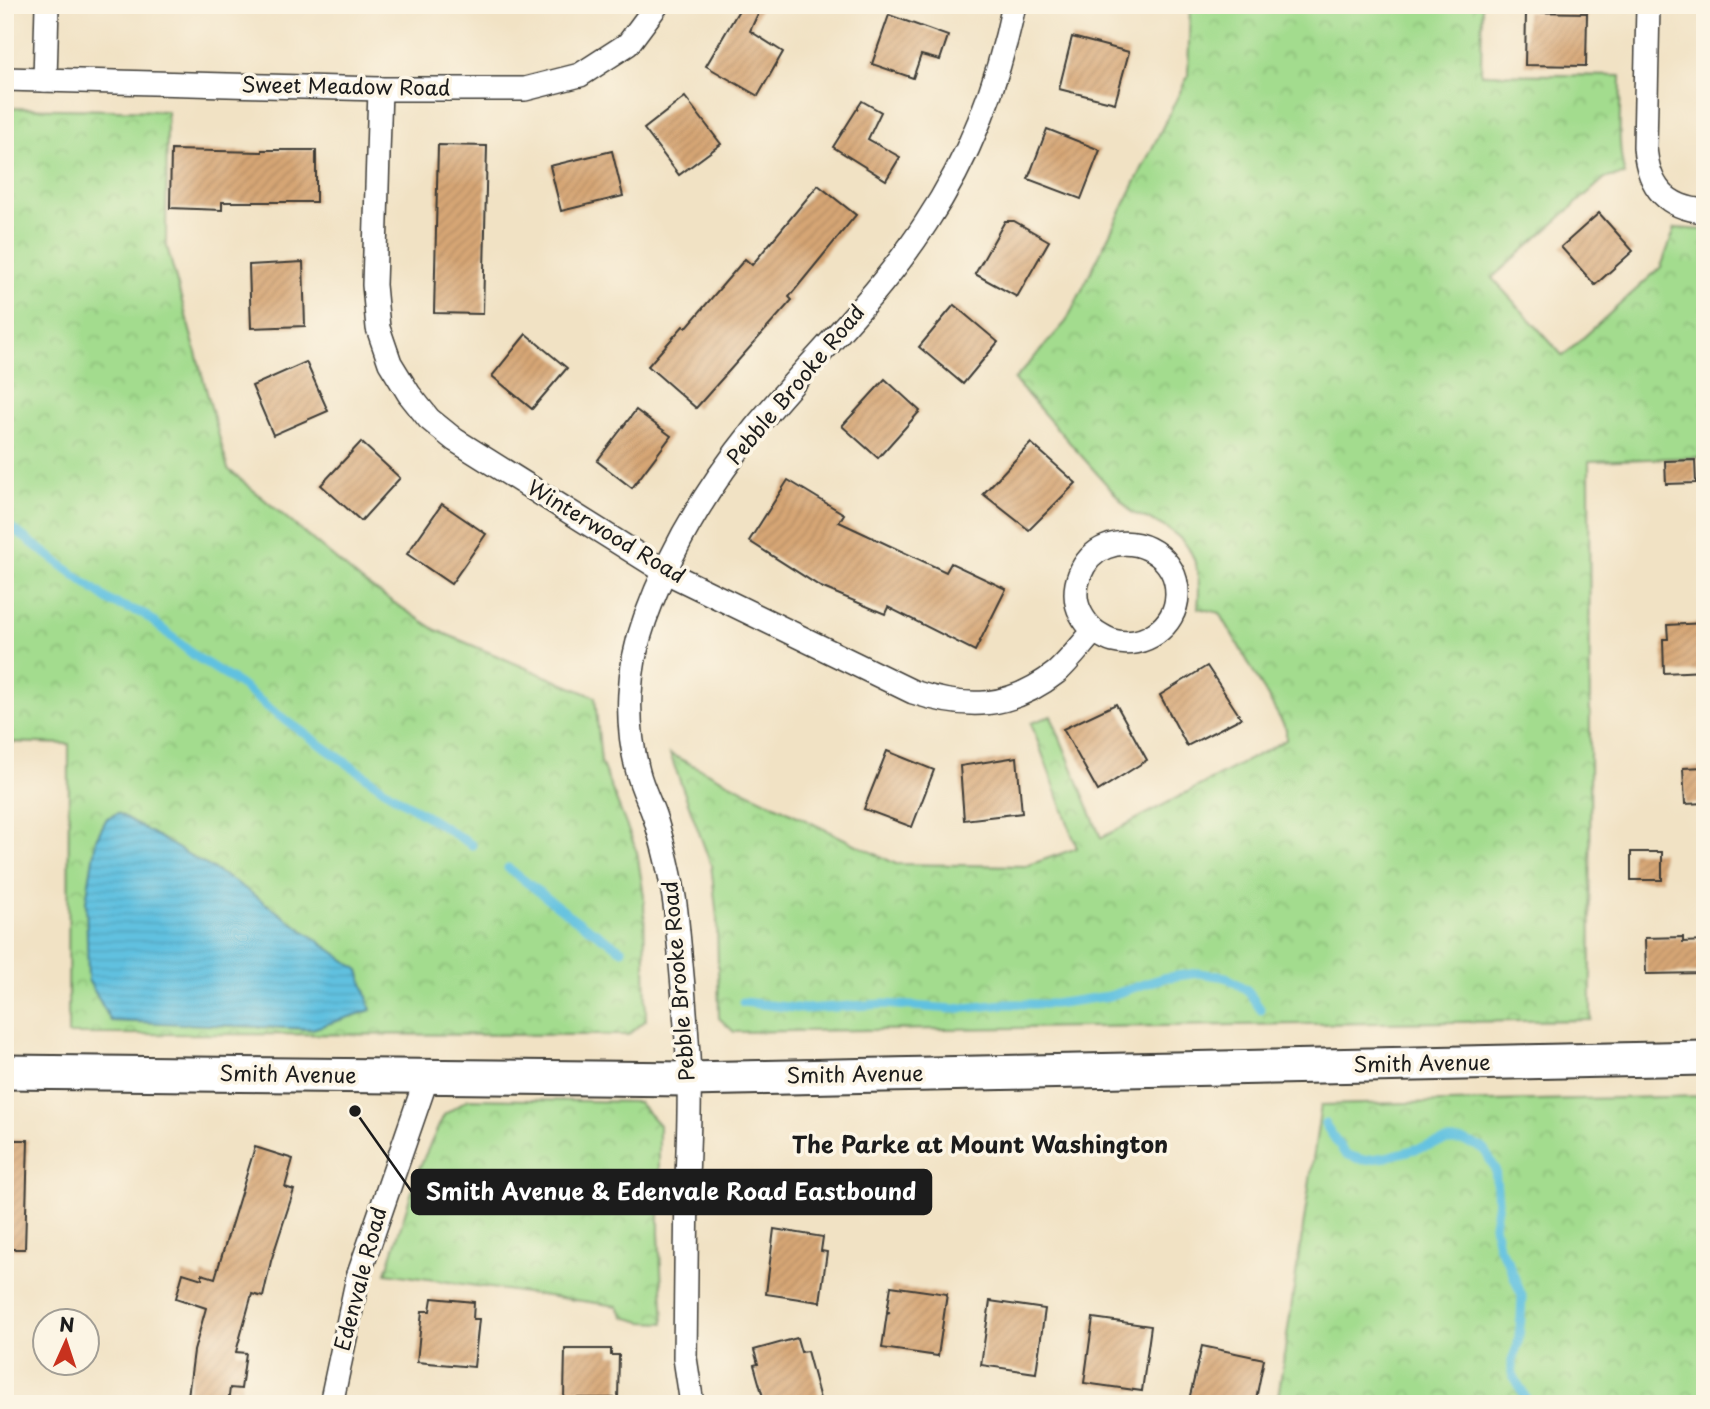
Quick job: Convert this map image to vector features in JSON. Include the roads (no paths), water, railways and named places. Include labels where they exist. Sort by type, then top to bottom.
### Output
[{"type":"main road","name":"Smith Avenue","points":[[5,1072],[689,1079],[1705,1058]]},
{"type":"street","points":[[45,80],[47,5]]},
{"type":"street","name":"Sweet Meadow Road","points":[[5,79],[380,89],[526,89],[580,75],[628,44],[657,5]]},
{"type":"street","name":"Pebble Brooke Road","points":[[692,1404],[685,1358],[689,1079],[674,889],[654,816],[638,775],[631,735],[632,665],[644,622],[664,571],[721,473],[756,427],[888,276],[927,223],[959,166],[986,109],[1004,53],[1014,5]]},
{"type":"street","points":[[1648,5],[1645,147],[1647,169],[1654,184],[1665,196],[1680,205],[1705,211]]},
{"type":"street","name":"Winterwood Road","points":[[380,89],[374,285],[378,328],[390,363],[409,394],[429,419],[455,440],[664,571],[913,692],[942,701],[976,704],[1004,701],[1029,691],[1058,671],[1094,631]]},
{"type":"street","points":[[1133,542],[1148,547],[1163,558],[1173,572],[1177,594],[1173,613],[1162,629],[1148,639],[1132,643],[1112,641],[1094,631],[1080,613],[1076,597],[1078,577],[1086,562],[1100,549],[1133,542]]},
{"type":"street","name":"Edenvale Road","points":[[331,1404],[358,1277],[427,1077]]},
{"type":"water","points":[[118,813],[240,885],[359,970],[371,1010],[312,1029],[111,1021],[88,980],[86,901],[96,839],[107,818]]},
{"type":"waterway","points":[[5,523],[111,602],[144,614],[195,656],[239,684],[274,712],[388,792],[472,845]]},
{"type":"waterway","points":[[508,868],[573,918],[622,950]]},
{"type":"waterway","points":[[743,1002],[804,1009],[883,1004],[954,1009],[1005,1004],[1054,1004],[1109,996],[1163,978],[1198,973],[1226,977],[1247,990],[1261,1010]]},
{"type":"waterway","points":[[1325,1124],[1345,1154],[1363,1160],[1386,1157],[1446,1141],[1463,1141],[1483,1148],[1495,1168],[1498,1201],[1494,1225],[1498,1246],[1522,1296],[1518,1344],[1512,1361],[1512,1373],[1529,1404]]},
{"type":"place","name":"Smith Avenue & Edenvale Road Eastbound","points":[[355,1111]]},
{"type":"district","name":"The Parke at Mount Washington","points":[[980,1145]]}]
